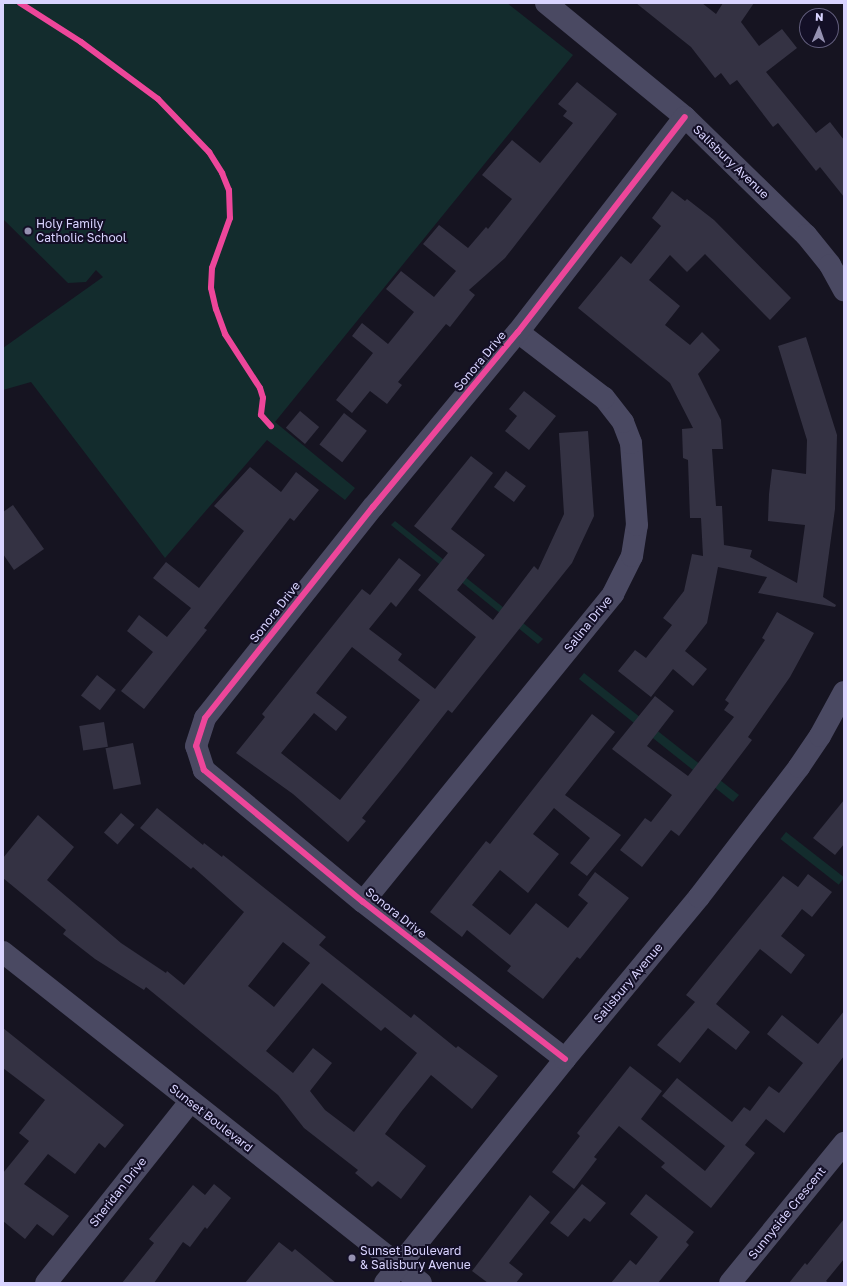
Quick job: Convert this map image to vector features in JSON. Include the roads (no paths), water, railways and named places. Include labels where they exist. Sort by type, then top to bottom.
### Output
[{"type":"street","name":"Salisbury Avenue","points":[[546,3],[684,117],[806,235],[830,265],[844,290]]},
{"type":"street","name":"Sonora Drive","points":[[565,1059],[363,902],[204,770],[196,746],[205,718],[373,507],[518,332],[684,117]]},
{"type":"street","name":"Salina Drive","points":[[363,902],[613,594],[632,556],[637,525],[631,443],[623,422],[604,398],[518,332]]},
{"type":"street","name":"Salisbury Avenue","points":[[385,1283],[565,1059],[699,897],[795,772],[820,736],[844,692]]},
{"type":"street","name":"Sunset Boulevard","points":[[3,952],[190,1102],[421,1283]]},
{"type":"street","name":"Sheridan Drive","points":[[46,1283],[190,1102]]},
{"type":"street","name":"Sunnyside Crescent","points":[[730,1283],[844,1143]]},
{"type":"place","name":"Holy Family Catholic School","points":[[28,231]]},
{"type":"place","name":"Sunset Boulevard & Salisbury Avenue","points":[[352,1258]]}]
